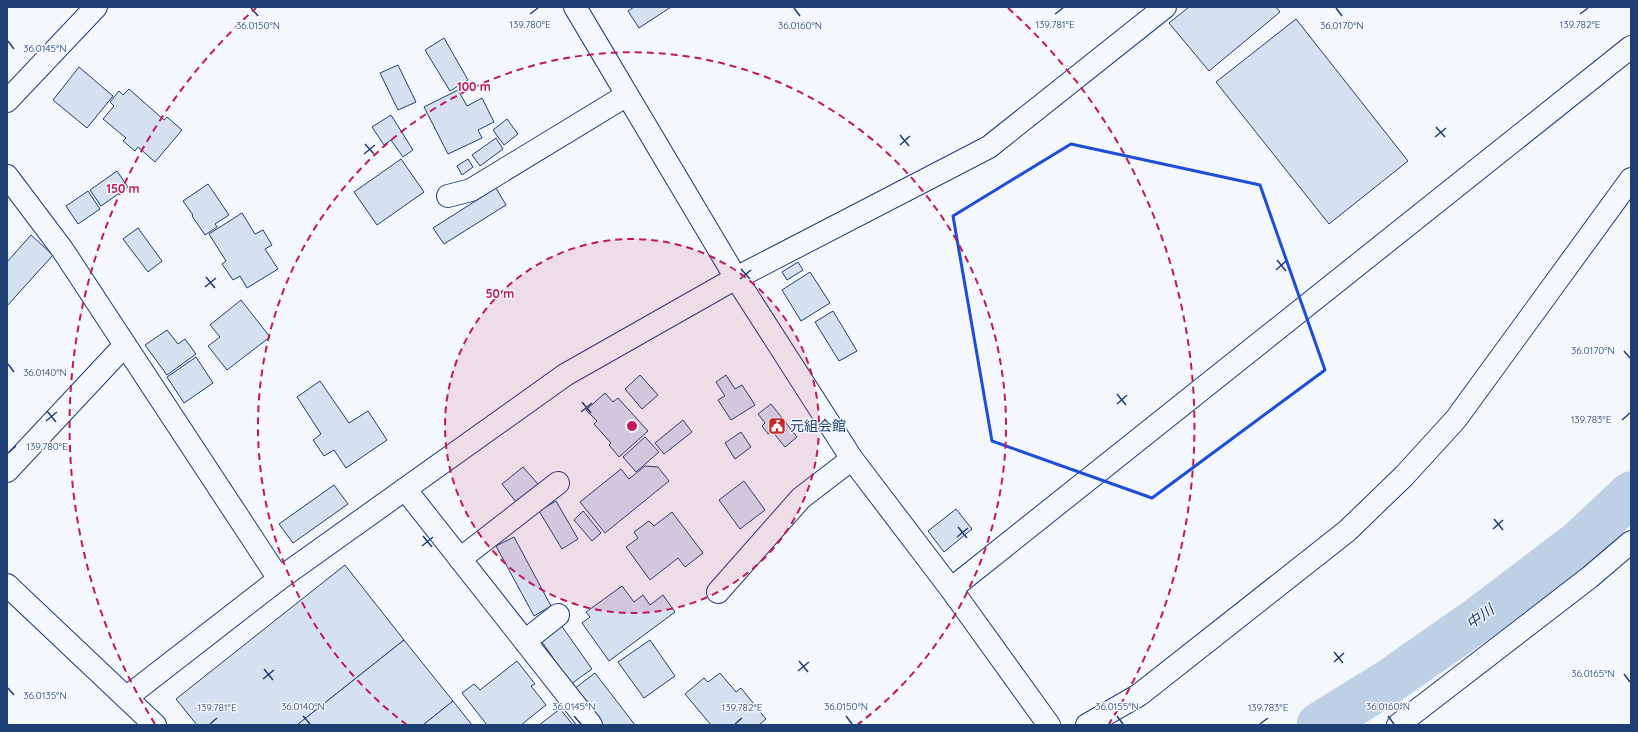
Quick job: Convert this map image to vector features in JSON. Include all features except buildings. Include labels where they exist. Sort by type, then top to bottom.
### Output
[{"type":"street","points":[[7,101],[96,7]]},
{"type":"street","points":[[575,7],[736,278],[852,459],[951,589],[1049,725]]},
{"type":"street","points":[[127,697],[279,579],[565,375],[736,278],[989,147],[1165,7]]},
{"type":"street","points":[[951,589],[1631,46]]},
{"type":"street","points":[[448,196],[471,190],[627,95]]},
{"type":"street","points":[[7,176],[62,249],[279,579]]},
{"type":"street","points":[[1087,725],[1139,695],[1347,531],[1404,476],[1456,419],[1631,179]]},
{"type":"street","points":[[7,471],[125,344]]},
{"type":"street","points":[[718,592],[801,498],[852,459]]},
{"type":"street","points":[[460,559],[558,482]]},
{"type":"street","points":[[405,489],[591,725]]},
{"type":"street","points":[[1398,725],[1590,577],[1631,542]]},
{"type":"street","points":[[7,585],[155,725]]},
{"type":"street","points":[[525,641],[558,615]]},
{"type":"highlighted area","points":[[1071,144],[1260,185],[1325,370],[1152,498],[992,441],[953,216]]},
{"type":"waterway","name":"中川","points":[[1319,725],[1387,683],[1480,618],[1580,542],[1631,494]]},
{"type":"place","name":"元組会館","points":[[777,426]]}]
